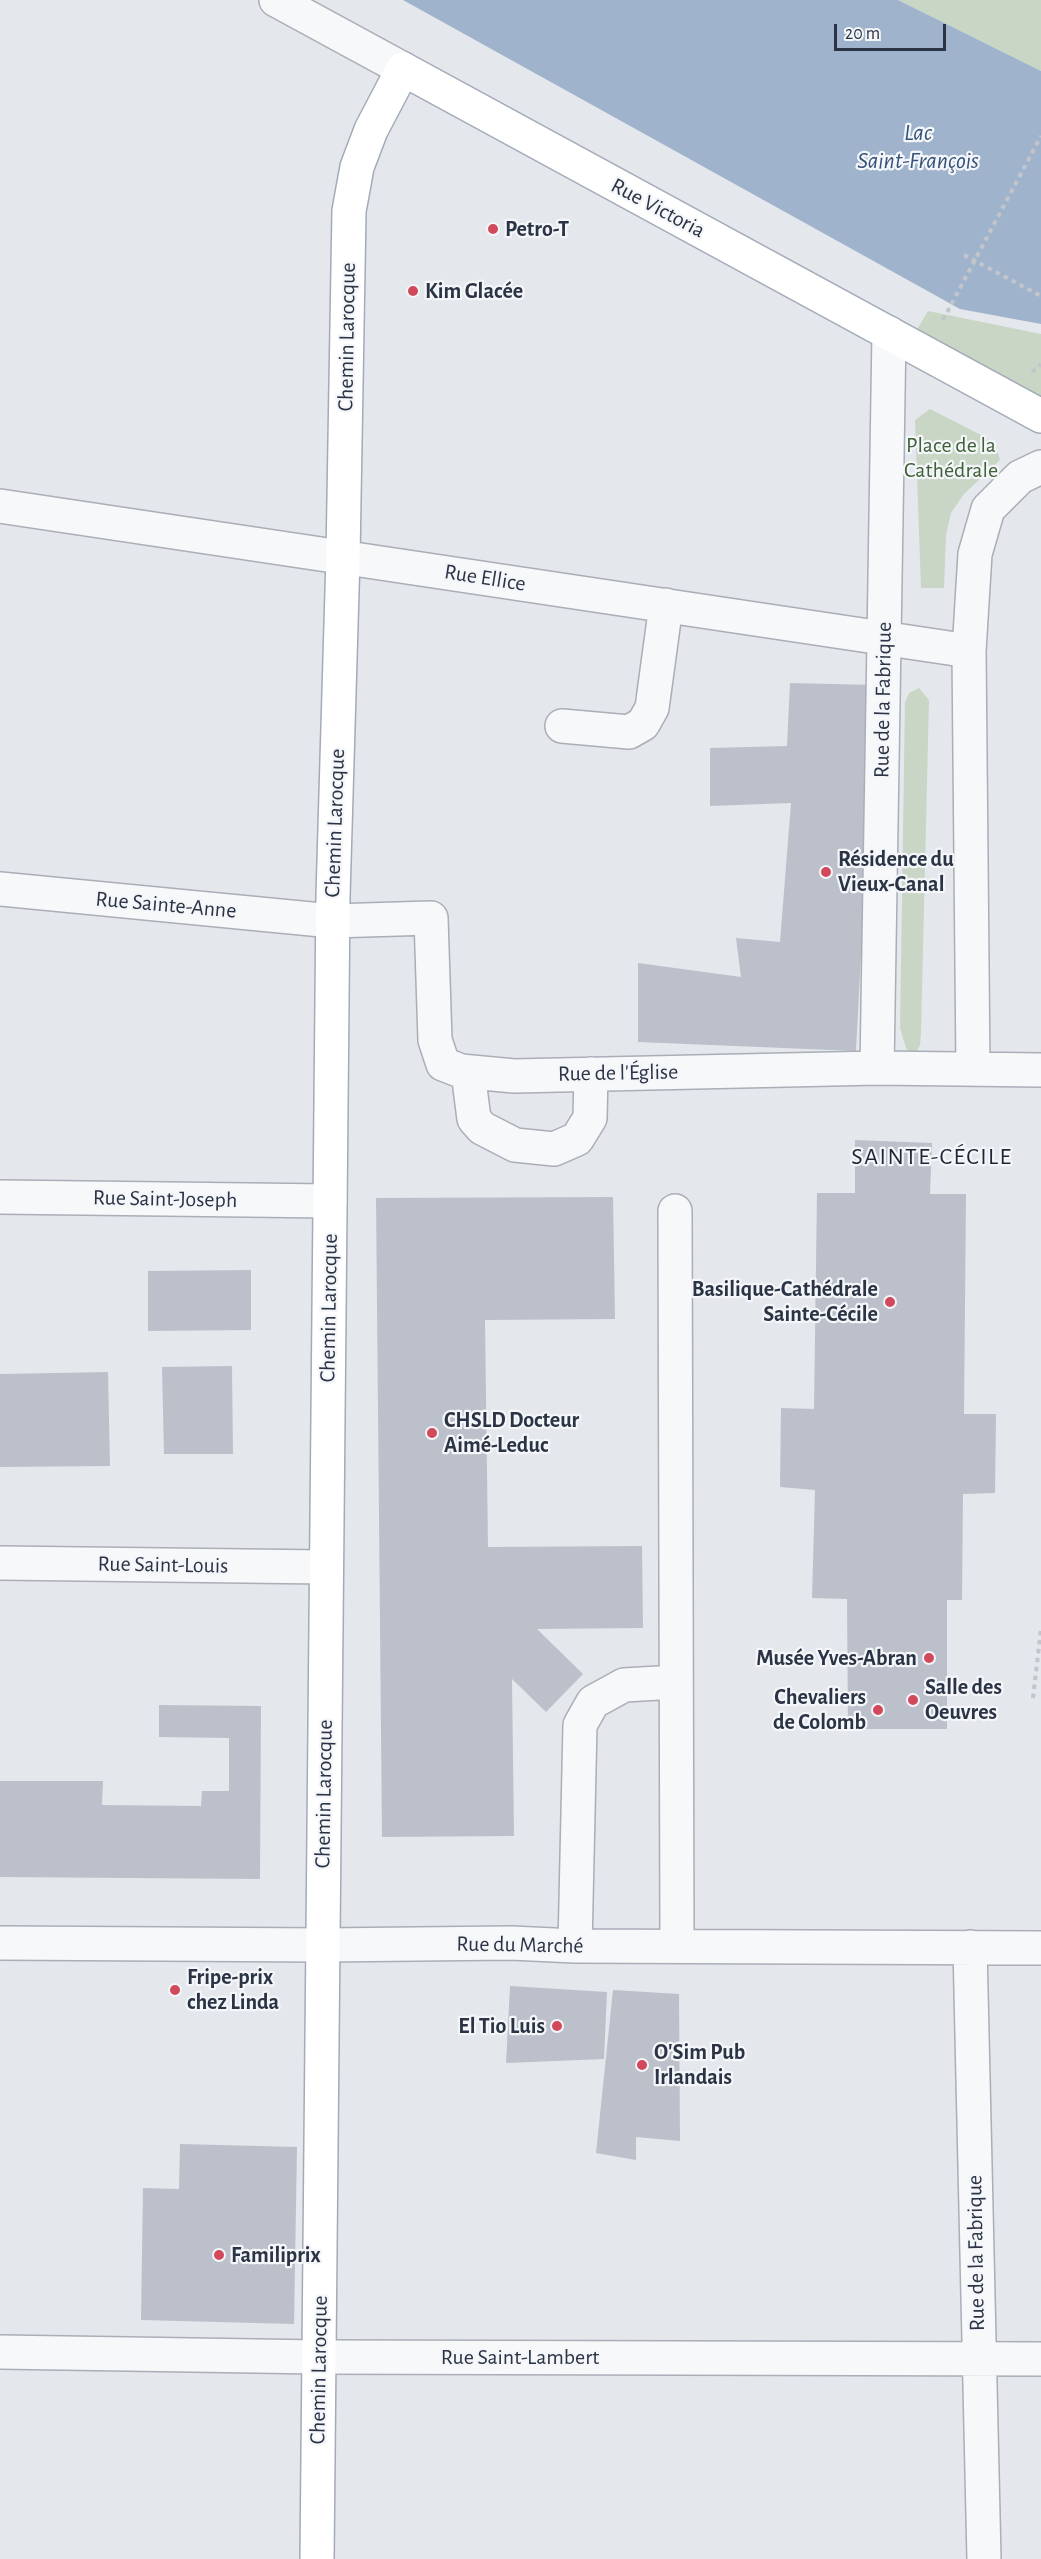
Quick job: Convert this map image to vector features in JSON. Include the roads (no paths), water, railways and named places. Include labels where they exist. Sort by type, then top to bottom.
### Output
[{"type":"main road","name":"Rue Victoria","points":[[403,69],[1041,416]]},
{"type":"main road","name":"Chemin Larocque","points":[[317,2559],[332,921],[343,557],[349,211],[357,167],[371,130],[403,69]]},
{"type":"street","name":"Rue Victoria","points":[[276,0],[403,69]]},
{"type":"street","name":"Rue de la Fabrique","points":[[877,1068],[889,333]]},
{"type":"street","points":[[973,1069],[969,651],[975,554],[988,509],[1020,477],[1041,467]]},
{"type":"street","name":"Rue Ellice","points":[[0,506],[969,651]]},
{"type":"street","points":[[562,726],[629,732],[643,724],[652,708],[666,605]]},
{"type":"street","name":"Rue Sainte-Anne","points":[[0,890],[332,921]]},
{"type":"street","name":"Rue de l'Église","points":[[332,921],[431,918],[435,1040],[443,1064],[468,1072],[514,1076],[877,1068],[1041,1070]]},
{"type":"street","points":[[468,1072],[474,1119],[482,1128],[515,1145],[554,1149],[577,1139],[590,1118],[591,1074]]},
{"type":"street","name":"Rue Saint-Joseph","points":[[0,1197],[330,1201]]},
{"type":"street","points":[[675,1211],[677,1946]]},
{"type":"street","name":"Rue Saint-Louis","points":[[0,1563],[326,1567]]},
{"type":"street","points":[[575,1946],[580,1725],[593,1702],[624,1685],[676,1682]]},
{"type":"street","name":"Rue du Marché","points":[[0,1944],[511,1943],[575,1946],[1041,1948]]},
{"type":"street","name":"Rue de la Fabrique","points":[[970,1947],[984,2559]]},
{"type":"street","name":"Rue Saint-Lambert","points":[[0,2352],[319,2356],[1041,2359]]},
{"type":"water","name":"Lac Saint-François","points":[[403,0],[898,0],[1041,71],[1041,324],[960,309]]},
{"type":"place","name":"Petro-T","points":[[493,229]]},
{"type":"place","name":"Kim Glacée","points":[[413,291]]},
{"type":"place","name":"Résidence du Vieux-Canal","points":[[826,872]]},
{"type":"place","name":"Basilique-Cathédrale Sainte-Cécile","points":[[890,1302]]},
{"type":"place","name":"CHSLD Docteur Aimé-Leduc","points":[[432,1433]]},
{"type":"place","name":"Musée Yves-Abran","points":[[929,1658]]},
{"type":"place","name":"Salle des Oeuvres","points":[[913,1700]]},
{"type":"place","name":"Chevaliers de Colomb","points":[[878,1710]]},
{"type":"place","name":"Fripe-prix chez Linda","points":[[175,1990]]},
{"type":"place","name":"El Tio Luis","points":[[557,2026]]},
{"type":"place","name":"O'Sim Pub Irlandais","points":[[642,2065]]},
{"type":"place","name":"Familiprix","points":[[219,2255]]},
{"type":"district","name":"SAINTE-CÉCILE","points":[[932,1157]]},
{"type":"park label","name":"Place de la Cathédrale","points":[[951,458]]}]
